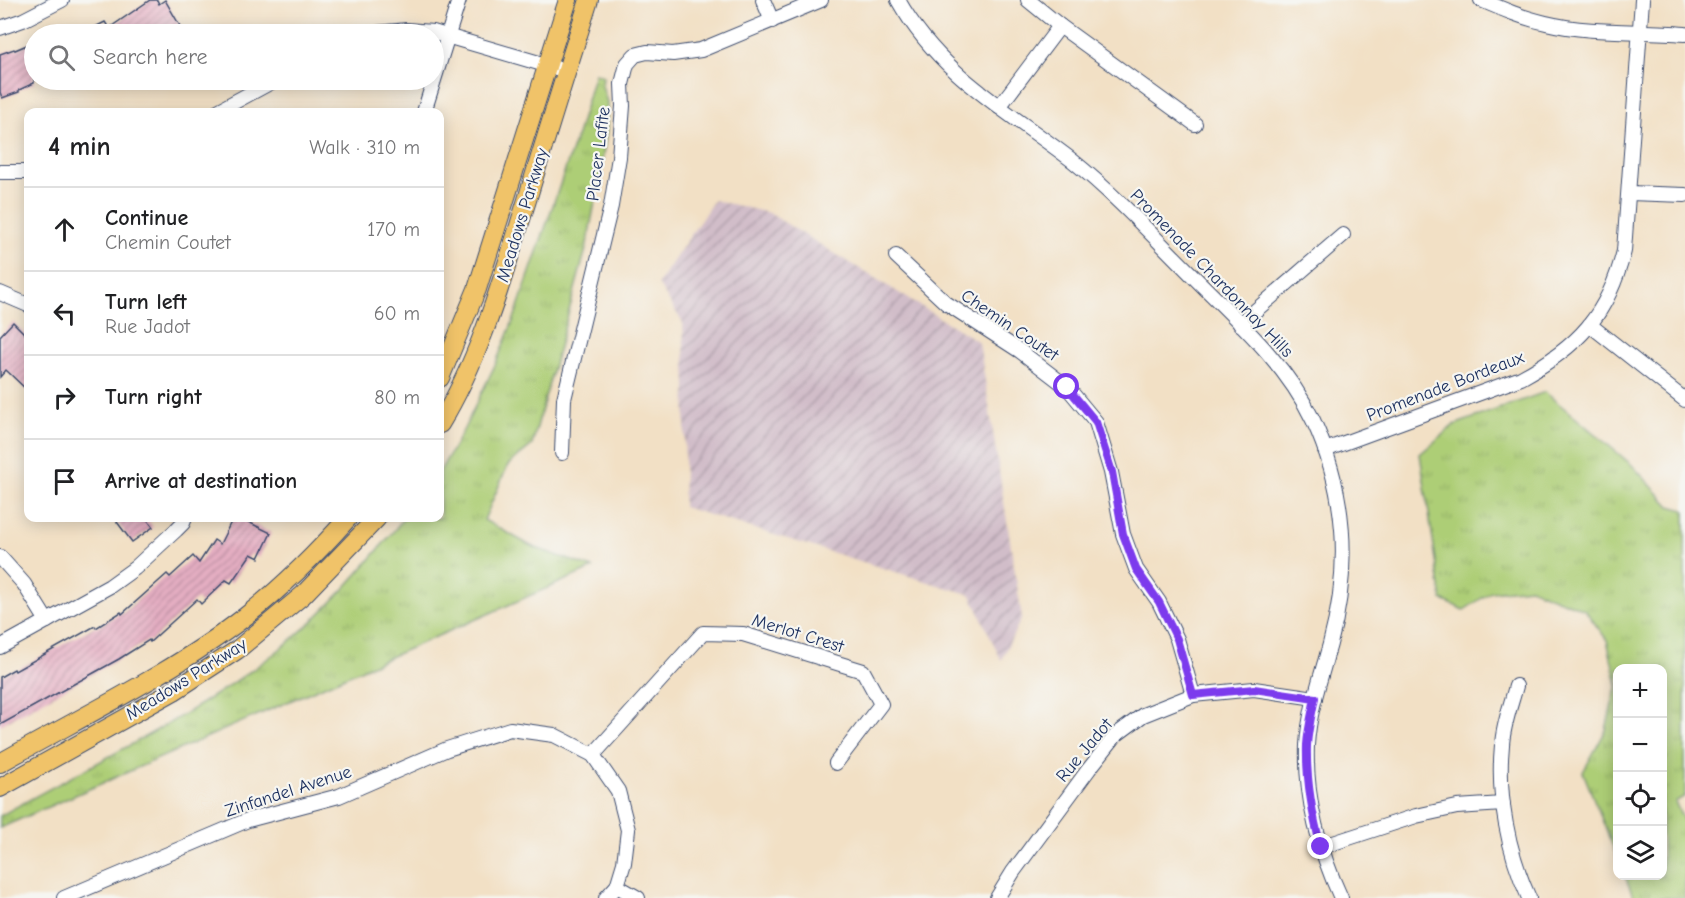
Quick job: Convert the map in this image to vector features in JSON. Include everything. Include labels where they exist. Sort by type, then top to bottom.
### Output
[{"type":"main road","name":"Meadows Parkway","points":[[444,368],[477,288],[568,0]]},
{"type":"main road","name":"Meadows Parkway","points":[[444,416],[480,340],[500,290],[589,0]]},
{"type":"main road","name":"Meadows Parkway","points":[[0,763],[143,683],[214,639],[245,617],[279,587],[344,522]]},
{"type":"main road","name":"Meadows Parkway","points":[[0,788],[174,691],[229,656],[276,620],[303,595],[373,522]]},
{"type":"street","points":[[0,28],[23,20],[62,0]]},
{"type":"street","points":[[444,52],[459,0]]},
{"type":"street","points":[[763,0],[772,21]]},
{"type":"street","name":"Placer Lafite","points":[[562,453],[564,399],[613,196],[619,158],[623,106],[622,84],[627,64],[635,55],[647,52],[673,54],[702,50],[821,0]]},
{"type":"street","name":"Promenade Chardonnay Hills","points":[[898,0],[909,20],[932,50],[958,76],[1073,161],[1111,193],[1240,324],[1274,361],[1299,394],[1325,450],[1335,483],[1344,542],[1339,608],[1315,698],[1307,743],[1312,814],[1321,847],[1341,898]]},
{"type":"street","points":[[1028,0],[1195,124]]},
{"type":"street","points":[[1480,0],[1514,14],[1548,24],[1685,34]]},
{"type":"street","name":"Promenade Bordeaux","points":[[1325,450],[1521,378],[1546,365],[1568,348],[1590,325],[1608,299],[1618,276],[1624,251],[1642,0]]},
{"type":"street","points":[[999,107],[1060,26]]},
{"type":"street","points":[[444,35],[567,71]]},
{"type":"street","points":[[223,108],[257,90]]},
{"type":"street","points":[[425,108],[431,90]]},
{"type":"street","points":[[0,172],[24,172]]},
{"type":"street","points":[[1629,193],[1685,195]]},
{"type":"street","points":[[1240,324],[1343,235]]},
{"type":"street","name":"Chemin Coutet","points":[[896,256],[946,303],[1020,351],[1067,387],[1096,422],[1112,472],[1123,534],[1136,569],[1159,602],[1177,639],[1193,695]]},
{"type":"street","points":[[0,292],[24,303]]},
{"type":"street","points":[[1590,325],[1685,400]]},
{"type":"street","points":[[0,647],[110,586],[135,568],[183,522]]},
{"type":"street","points":[[0,557],[24,584],[47,621]]},
{"type":"street","name":"Merlot Crest","points":[[593,755],[703,633],[743,634],[863,671],[881,704],[836,763]]},
{"type":"street","points":[[1516,686],[1502,744],[1503,804],[1519,876],[1529,898]]},
{"type":"street","name":"Rue Jadot","points":[[997,898],[1040,835],[1116,735],[1143,715],[1193,695],[1254,689],[1315,698]]},
{"type":"street","name":"Zinfandel Avenue","points":[[64,898],[248,820],[339,795],[447,749],[510,729],[554,735],[593,755]]},
{"type":"street","points":[[593,755],[618,791],[628,830],[624,863],[617,886],[606,898]]},
{"type":"street","points":[[1321,847],[1416,816],[1457,807],[1503,804]]},
{"type":"street","points":[[617,886],[638,898]]},
{"type":"shaded area","points":[[714,200],[769,213],[979,342],[1022,617],[1001,660],[971,595],[683,507],[686,387],[683,323],[658,284]]},
{"type":"green space","points":[[595,73],[603,76],[602,86],[607,102],[607,130],[586,249],[532,445],[508,465],[484,520],[533,547],[593,568],[0,828],[0,816],[210,699],[275,653],[310,623],[344,589],[401,522],[444,522],[444,464],[495,365],[514,319],[578,132]]},
{"type":"green space","points":[[1545,392],[1632,465],[1670,506],[1685,510],[1685,796],[1675,802],[1685,823],[1685,898],[1634,898],[1627,880],[1667,880],[1667,664],[1613,664],[1613,666],[1607,640],[1585,610],[1530,588],[1491,592],[1464,610],[1442,600],[1420,454],[1454,425]]},
{"type":"green space","points":[[1613,701],[1613,847],[1583,772],[1606,730]]},
{"type":"building","points":[[150,0],[157,0],[159,4],[165,0],[179,24],[115,24]]},
{"type":"building","points":[[24,46],[24,88],[2,98],[0,54]]},
{"type":"building","points":[[13,322],[24,333],[24,387],[6,370],[0,377],[0,336]]},
{"type":"building","points":[[117,522],[149,522],[153,527],[132,542]]},
{"type":"building","points":[[231,522],[248,522],[271,533],[259,558],[251,554],[231,583],[226,580],[201,604],[197,599],[150,642],[149,640],[0,725],[0,677],[14,669],[15,671],[95,626],[96,628],[121,612],[122,614],[167,574],[170,577],[193,556],[199,563],[214,540],[220,544]]},
{"type":"route","points":[[1067,387],[1096,422],[1112,472],[1123,534],[1136,569],[1159,602],[1177,639],[1193,695],[1254,689],[1315,698],[1307,743],[1308,780],[1312,814],[1321,847]]}]
